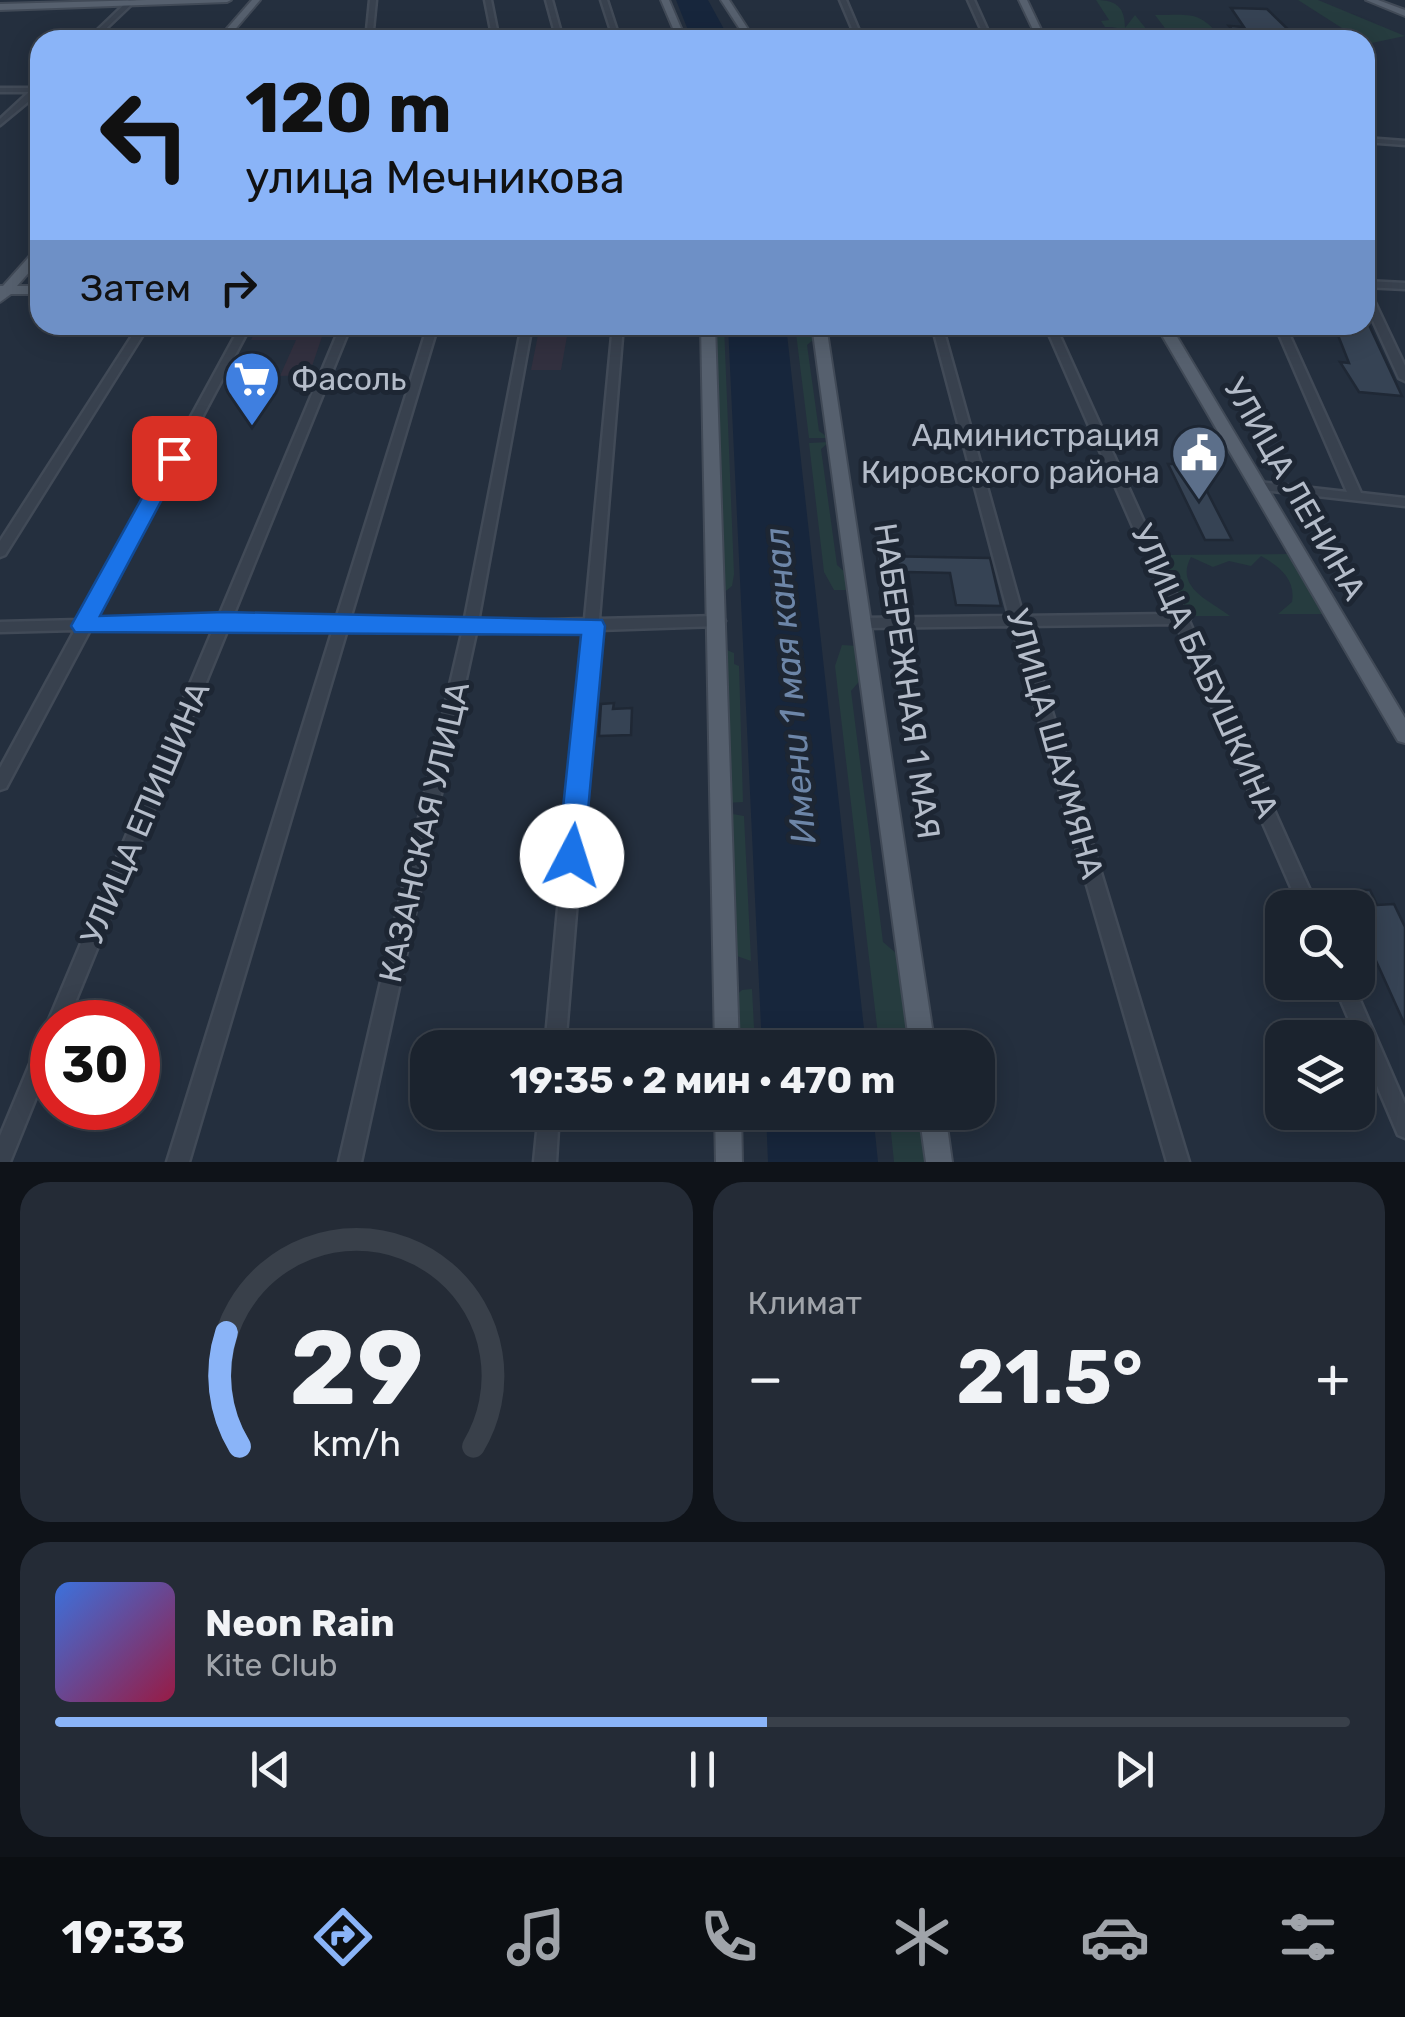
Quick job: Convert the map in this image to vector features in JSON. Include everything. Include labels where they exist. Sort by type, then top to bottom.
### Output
[{"type":"main road","points":[[10,4],[227,0]]},
{"type":"main road","points":[[230,30],[256,0]]},
{"type":"main road","points":[[665,0],[678,30]]},
{"type":"main road","points":[[725,0],[744,30]]},
{"type":"main road","points":[[1023,0],[1037,30]]},
{"type":"main road","points":[[1370,0],[1405,13]]},
{"type":"main road","points":[[2,293],[30,263]]},
{"type":"main road","points":[[2,293],[30,291]]},
{"type":"main road","points":[[708,335],[727,1030]]},
{"type":"main road","name":"НАБЕРЕЖНАЯ 1 МАЯ","points":[[821,335],[920,1030]]},
{"type":"main road","name":"УЛИЦА ЛЕНИНА","points":[[1170,335],[1405,735]]},
{"type":"main road","points":[[728,1130],[729,1162]]},
{"type":"main road","points":[[935,1130],[939,1162]]},
{"type":"street","points":[[370,30],[373,0]]},
{"type":"street","points":[[488,0],[494,30]]},
{"type":"street","points":[[549,0],[557,30]]},
{"type":"street","points":[[604,0],[613,30]]},
{"type":"street","points":[[843,0],[856,30]]},
{"type":"street","points":[[971,0],[985,30]]},
{"type":"street","points":[[101,30],[132,1]]},
{"type":"street","points":[[0,90],[30,89]]},
{"type":"street","points":[[0,124],[30,97]]},
{"type":"street","points":[[1375,141],[1405,144]]},
{"type":"street","points":[[1375,284],[1405,286]]},
{"type":"street","points":[[1375,314],[1405,378]]},
{"type":"street","points":[[0,552],[138,335]]},
{"type":"street","points":[[0,783],[241,335]]},
{"type":"street","name":"УЛИЦА ЕПИШИНА","points":[[67,1000],[342,335]]},
{"type":"street","points":[[178,1162],[430,335]]},
{"type":"street","name":"КАЗАНСКАЯ УЛИЦА","points":[[350,1162],[470,628],[525,335]]},
{"type":"street","points":[[557,1030],[617,335]]},
{"type":"street","name":"УЛИЦА ШАУМЯНА","points":[[940,335],[1017,620],[1178,1162]]},
{"type":"street","name":"УЛИЦА БАБУШКИНА","points":[[1055,335],[1301,890]]},
{"type":"street","points":[[1284,335],[1356,497]]},
{"type":"street","points":[[1258,486],[1405,502]]},
{"type":"street","points":[[863,622],[1183,619]]},
{"type":"street","points":[[0,627],[225,621],[470,628],[718,621]]},
{"type":"street","points":[[1350,1000],[1405,1128]]},
{"type":"street","points":[[0,1161],[30,1088]]},
{"type":"street","points":[[544,1162],[547,1130]]},
{"type":"shaded area","points":[[253,335],[323,335],[309,375],[280,376],[296,340],[251,340]]},
{"type":"shaded area","points":[[538,335],[567,335],[561,370],[531,370]]},
{"type":"green space","points":[[1096,0],[1118,6],[1125,28],[1135,15],[1147,30],[1107,30],[1117,27],[1105,27],[1101,21],[1109,20]]},
{"type":"green space","points":[[1298,0],[1318,0],[1405,36],[1375,42],[1375,30],[1345,30]]},
{"type":"green space","points":[[1155,15],[1194,16],[1214,30],[1166,30]]},
{"type":"green space","points":[[712,335],[724,335],[734,574],[732,586],[722,594]]},
{"type":"green space","points":[[796,335],[812,335],[807,345],[819,431],[829,438],[809,438]]},
{"type":"green space","points":[[829,442],[821,449],[837,565],[847,574],[849,590],[834,590],[824,572],[809,443]]},
{"type":"green space","points":[[1288,554],[1322,614],[1278,614],[1292,602],[1289,580],[1261,556],[1251,566],[1229,561],[1213,567],[1191,557],[1187,577],[1191,585],[1230,616],[1186,616],[1160,555]]},
{"type":"green space","points":[[842,645],[858,646],[863,677],[851,691],[883,942],[903,959],[910,1030],[877,1030],[835,666]]},
{"type":"green space","points":[[722,648],[734,653],[734,664],[739,666],[743,802],[725,803]]},
{"type":"green space","points":[[727,813],[744,816],[751,961],[731,954]]},
{"type":"green space","points":[[752,989],[754,1030],[733,1030],[732,999],[742,990]]},
{"type":"green space","points":[[891,1130],[924,1130],[928,1162],[894,1162]]},
{"type":"water","points":[[676,0],[708,0],[724,30],[688,30]]},
{"type":"water","name":"Имени 1 мая канал","points":[[728,335],[787,335],[864,1030],[761,1030]]},
{"type":"water","points":[[767,1130],[875,1130],[878,1162],[768,1162]]},
{"type":"building","points":[[1231,8],[1267,9],[1289,30],[1232,30],[1229,26],[1244,27]]},
{"type":"building","points":[[1338,335],[1374,335],[1402,396],[1359,392],[1340,362],[1349,363]]},
{"type":"building","name":"Администрация Кировского района","points":[[1168,464],[1193,464],[1232,540],[1205,540]]},
{"type":"building","points":[[877,556],[990,558],[1001,606],[956,605],[950,573],[908,572],[913,604],[882,603]]},
{"type":"building","points":[[614,703],[613,709],[632,708],[631,735],[599,736],[601,704]]},
{"type":"building","points":[[1375,901],[1377,905],[1394,904],[1405,927],[1405,1025],[1375,959]]},
{"type":"place","name":"Фасоль","points":[[252,428]]},
{"type":"place","name":"Администрация Кировского района","points":[[1199,502]]},
{"type":"route","points":[[174,458],[83,626],[225,621],[470,628],[593,626],[572,856]]}]
